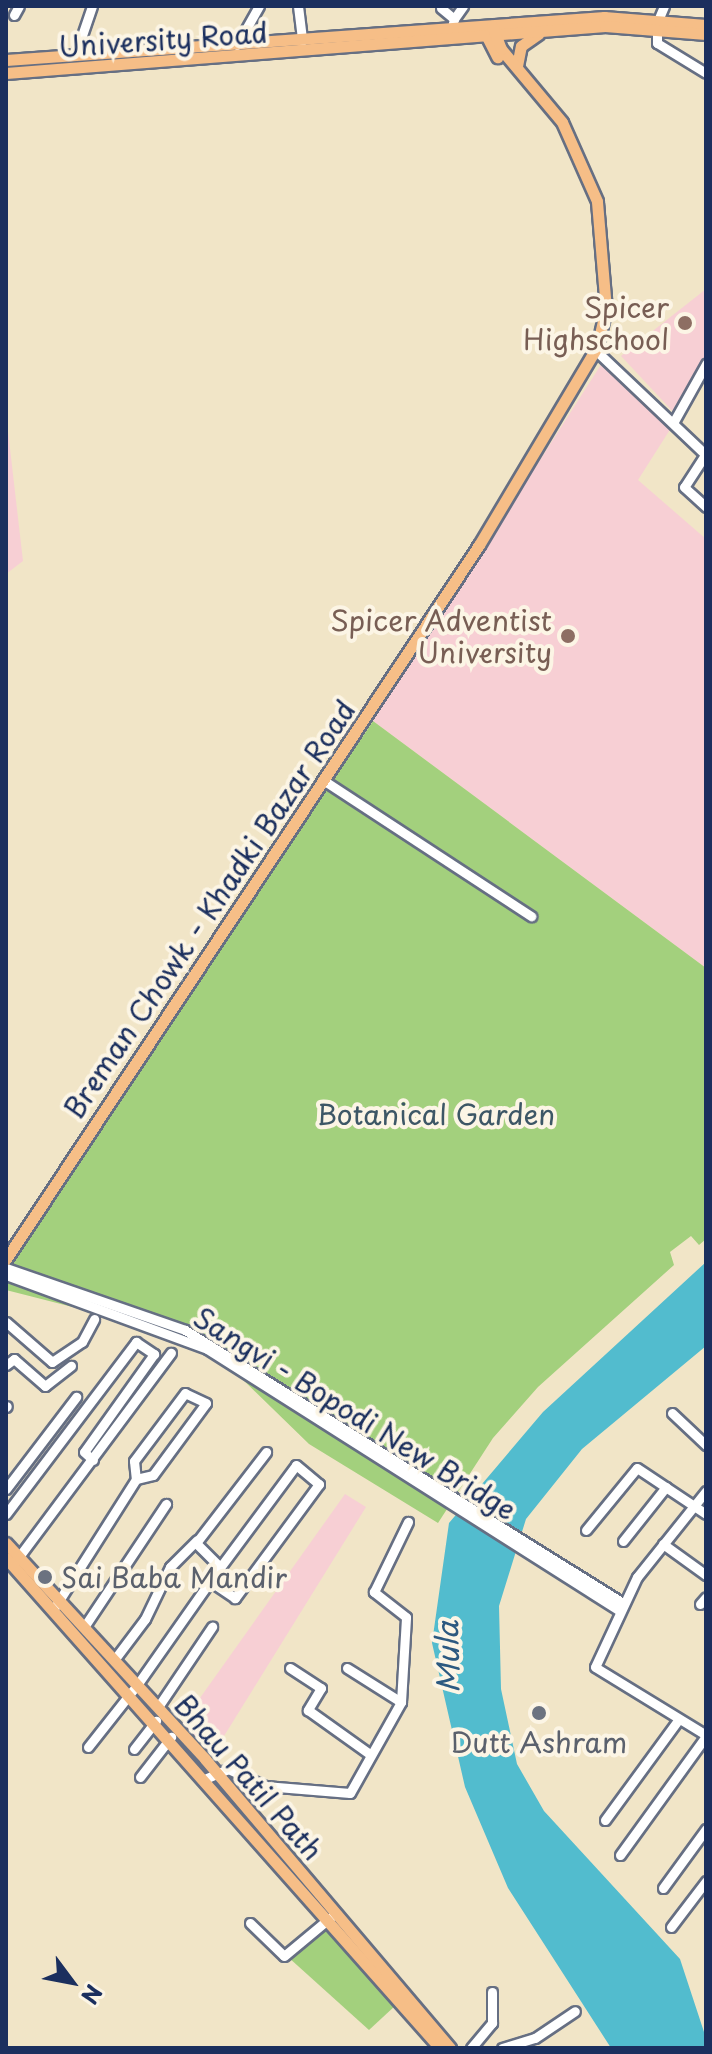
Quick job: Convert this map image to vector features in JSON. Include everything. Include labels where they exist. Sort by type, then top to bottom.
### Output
[{"type":"main road","name":"University Road","points":[[6,60],[302,41],[453,25],[488,32],[542,32],[607,16]]},
{"type":"main road","name":"University Road","points":[[6,73],[462,40],[488,32],[607,16],[706,34]]},
{"type":"main road","name":"University Road","points":[[658,23],[706,25]]},
{"type":"main road","name":"Breman Chowk - Khadki Bazar Road","points":[[488,32],[499,58],[556,126],[600,227]]},
{"type":"main road","name":"Breman Chowk - Khadki Bazar Road","points":[[6,1245],[143,1047],[479,545],[593,346],[599,308],[600,227],[572,139],[488,32]]},
{"type":"main road","points":[[517,66],[521,46],[542,32]]},
{"type":"main road","points":[[462,40],[499,58]]},
{"type":"main road","name":"Breman Chowk - Khadki Bazar Road","points":[[6,1259],[473,541],[593,346]]},
{"type":"main road","name":"Bhau Patil Path","points":[[6,1543],[12,1561],[134,1689],[158,1707],[440,2048]]},
{"type":"main road","name":"Bhau Patil Path","points":[[56,1606],[84,1627],[114,1660],[156,1721],[211,1774]]},
{"type":"main road","name":"Bhau Patil Path","points":[[330,1918],[450,2048]]},
{"type":"street","points":[[75,56],[92,6]]},
{"type":"street","points":[[237,45],[259,6]]},
{"type":"street","points":[[298,6],[302,41]]},
{"type":"street","points":[[441,8],[453,25],[463,6]]},
{"type":"street","points":[[664,6],[658,23],[657,43],[706,73]]},
{"type":"street","points":[[593,346],[706,455],[684,487],[706,507]]},
{"type":"street","points":[[673,423],[706,364]]},
{"type":"street","points":[[323,780],[531,916]]},
{"type":"street","name":"Sangvi - Bopodi New Bridge","points":[[6,1268],[29,1279],[185,1330],[617,1604]]},
{"type":"street","name":"Sangvi - Bopodi New Bridge","points":[[6,1275],[29,1279]]},
{"type":"street","points":[[6,1322],[52,1362],[82,1342],[94,1319]]},
{"type":"street","points":[[6,1514],[135,1341],[154,1354],[84,1452],[93,1460]]},
{"type":"street","points":[[12,1561],[93,1460],[171,1353]]},
{"type":"street","points":[[6,1365],[14,1359],[45,1386],[71,1366]]},
{"type":"street","points":[[56,1606],[136,1479],[134,1461],[185,1393],[206,1403],[153,1475],[136,1479]]},
{"type":"street","points":[[6,1489],[76,1397]]},
{"type":"street","points":[[672,1413],[706,1445]]},
{"type":"street","points":[[114,1660],[145,1619],[170,1567],[197,1540],[266,1452]]},
{"type":"street","points":[[88,1747],[134,1689],[210,1581],[220,1567],[296,1465],[319,1484],[235,1598],[210,1581]]},
{"type":"street","points":[[586,1530],[637,1468],[706,1514]]},
{"type":"street","points":[[623,1541],[666,1487]]},
{"type":"street","points":[[620,1855],[706,1736],[595,1667],[617,1604],[706,1491]]},
{"type":"street","points":[[84,1627],[166,1504]]},
{"type":"street","points":[[211,1774],[265,1786],[345,1796],[401,1702],[406,1617],[374,1592],[408,1522]]},
{"type":"street","points":[[197,1540],[197,1550],[220,1567]]},
{"type":"street","points":[[663,1544],[706,1575]]},
{"type":"street","points":[[158,1707],[212,1627]]},
{"type":"street","points":[[290,1668],[321,1688],[308,1710],[371,1755]]},
{"type":"street","points":[[347,1668],[401,1702]]},
{"type":"street","points":[[605,1820],[679,1719]]},
{"type":"street","points":[[134,1749],[156,1721]]},
{"type":"street","points":[[140,1777],[171,1737]]},
{"type":"street","points":[[663,1888],[706,1829]]},
{"type":"street","points":[[671,1927],[706,1881]]},
{"type":"street","points":[[250,1923],[284,1956],[330,1918]]},
{"type":"street","points":[[471,2048],[492,2023],[492,1992]]},
{"type":"street","points":[[502,2048],[535,2038],[575,2011]]},
{"type":"shaded area","name":"Spicer Highschool","points":[[706,289],[706,372],[677,416],[621,356]]},
{"type":"shaded area","name":"Spicer Adventist University","points":[[604,360],[671,428],[638,480],[706,539],[706,968],[373,721]]},
{"type":"shaded area","points":[[6,414],[23,561],[6,574]]},
{"type":"shaded area","points":[[345,1494],[366,1507],[211,1757],[180,1726]]},
{"type":"green space","name":"Botanical Garden","points":[[373,721],[706,968],[706,1239],[699,1245],[691,1236],[670,1252],[674,1265],[538,1387],[493,1438],[438,1523],[309,1444],[233,1370],[202,1352],[108,1316],[6,1290],[6,1271]]},
{"type":"green space","points":[[326,1926],[396,2005],[369,2030],[288,1957]]},
{"type":"water","name":"Mula","points":[[706,1262],[706,1346],[582,1449],[526,1519],[499,1606],[501,1689],[517,1764],[544,1811],[680,1959],[706,2038],[706,2048],[611,2048],[508,1888],[465,1787],[432,1643],[449,1523],[543,1412]]},
{"type":"place","name":"Spicer Highschool","points":[[685,323]]},
{"type":"place","name":"Spicer Adventist University","points":[[568,636]]},
{"type":"place","name":"Sai Baba Mandir","points":[[45,1577]]},
{"type":"place","name":"Dutt Ashram","points":[[539,1713]]}]
